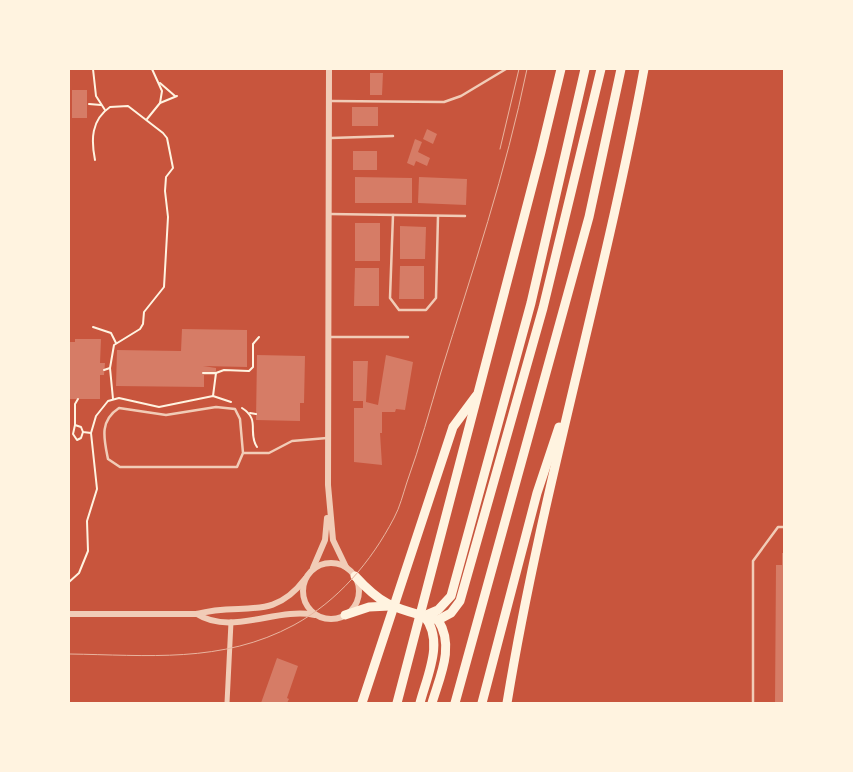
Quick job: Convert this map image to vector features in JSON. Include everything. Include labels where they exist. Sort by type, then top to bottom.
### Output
[{"type":"highway","points":[[396,703],[479,392],[561,69]]},
{"type":"highway","points":[[424,616],[438,610],[451,596],[531,303],[585,69]]},
{"type":"highway","points":[[355,576],[372,595],[390,606],[438,620],[451,613],[460,601],[544,308],[601,69]]},
{"type":"highway","points":[[455,703],[589,217],[621,69]]},
{"type":"highway","points":[[507,703],[548,496],[610,238],[644,69]]},
{"type":"highway","points":[[482,703],[537,493],[578,367]]},
{"type":"highway","points":[[362,703],[453,427],[479,392]]},
{"type":"highway","points":[[344,615],[369,608],[390,606]]},
{"type":"highway","points":[[420,703],[435,638],[430,623],[424,616]]},
{"type":"highway","points":[[432,703],[447,649],[445,634],[438,620]]},
{"type":"street","points":[[69,614],[197,614],[210,610],[244,610],[281,602],[295,593],[312,569],[325,540],[328,506],[330,69]]},
{"type":"street","points":[[197,614],[207,621],[231,622],[289,613],[336,618],[352,610],[359,593],[355,576],[346,567],[333,540],[328,506]]},
{"type":"street","points":[[312,569],[329,563],[346,567]]},
{"type":"street","points":[[305,579],[303,596],[306,605],[320,616]]},
{"type":"street","points":[[227,703],[231,622]]},
{"type":"lane","points":[[329,102],[444,102],[461,96],[506,69]]},
{"type":"lane","points":[[329,138],[393,136]]},
{"type":"lane","points":[[328,214],[464,216]]},
{"type":"lane","points":[[393,215],[390,298],[399,310],[426,310],[436,298],[438,216]]},
{"type":"lane","points":[[328,337],[408,337]]},
{"type":"lane","points":[[216,406],[235,409],[240,419],[243,453],[237,467],[120,467],[108,460],[104,427],[109,414],[119,408],[166,415],[216,406]]},
{"type":"lane","points":[[243,453],[269,453],[292,441],[327,438]]},
{"type":"lane","points":[[753,703],[753,561],[778,527],[784,527]]},
{"type":"path","points":[[93,69],[96,96],[105,110]]},
{"type":"path","points":[[147,119],[160,103],[162,95],[159,81],[152,69]]},
{"type":"path","points":[[159,81],[176,96],[160,103]]},
{"type":"path","points":[[89,104],[101,105]]},
{"type":"path","points":[[95,160],[92,135],[97,122],[105,110],[115,105],[128,106],[147,119],[167,138],[173,168],[166,176],[165,191],[168,216],[164,287],[144,312],[143,324],[140,329],[116,343],[110,354],[113,399]]},
{"type":"path","points":[[93,326],[111,333],[116,343]]},
{"type":"path","points":[[203,373],[216,373],[224,370],[249,371],[253,367],[253,344],[260,337]]},
{"type":"path","points":[[104,370],[110,368]]},
{"type":"path","points":[[213,396],[216,373]]},
{"type":"path","points":[[69,582],[78,573],[88,551],[87,521],[97,489],[97,475],[91,452],[91,433],[96,416],[108,401],[113,399],[159,407],[213,396],[222,397],[250,413],[256,414]]},
{"type":"path","points":[[78,399],[75,404],[73,434],[77,440],[81,438],[83,432]]},
{"type":"path","points":[[250,413],[254,421],[254,441],[258,448],[262,448]]},
{"type":"path","points":[[75,425],[83,432],[91,433]]},
{"type":"building","points":[[370,73],[383,73],[382,95],[370,95]]},
{"type":"building","points":[[72,90],[87,90],[87,118],[72,118]]},
{"type":"building","points":[[352,107],[378,107],[378,126],[352,126]]},
{"type":"building","points":[[427,129],[437,134],[433,144],[423,139]]},
{"type":"building","points":[[415,139],[422,142],[418,152],[430,158],[427,166],[416,161],[414,166],[407,163]]},
{"type":"building","points":[[353,151],[377,151],[377,170],[353,170]]},
{"type":"building","points":[[355,177],[412,178],[412,203],[355,203]]},
{"type":"building","points":[[419,177],[467,179],[466,205],[418,203]]},
{"type":"building","points":[[355,223],[380,223],[380,261],[355,261]]},
{"type":"building","points":[[400,226],[426,227],[425,259],[400,259]]},
{"type":"building","points":[[400,266],[424,266],[424,299],[399,299]]},
{"type":"building","points":[[355,268],[379,268],[379,306],[354,306]]},
{"type":"building","points":[[182,329],[247,330],[247,367],[203,366],[216,368],[216,375],[204,375],[204,387],[116,386],[117,350],[181,351]]},
{"type":"building","points":[[75,339],[101,339],[100,363],[105,363],[104,375],[100,375],[100,399],[69,399],[69,342],[75,342]]},
{"type":"building","points":[[257,355],[305,356],[304,403],[300,403],[300,421],[256,420]]},
{"type":"building","points":[[386,355],[413,362],[405,410],[396,409],[395,412],[382,412],[382,433],[380,433],[382,465],[354,462],[354,408],[363,408],[363,401],[353,401],[353,361],[368,361],[366,402],[378,405]]},
{"type":"building","points":[[782,553],[784,553],[784,703],[775,703],[776,565],[782,565]]},
{"type":"building","points":[[277,658],[298,666],[287,698],[289,699],[287,703],[261,703]]},
{"type":"tram line","points":[[500,149],[519,69]]},
{"type":"tram line","points":[[69,654],[155,656],[212,652],[239,646],[267,637],[294,625],[310,615],[339,592],[364,565],[385,534],[400,505],[499,184],[527,69]]}]
